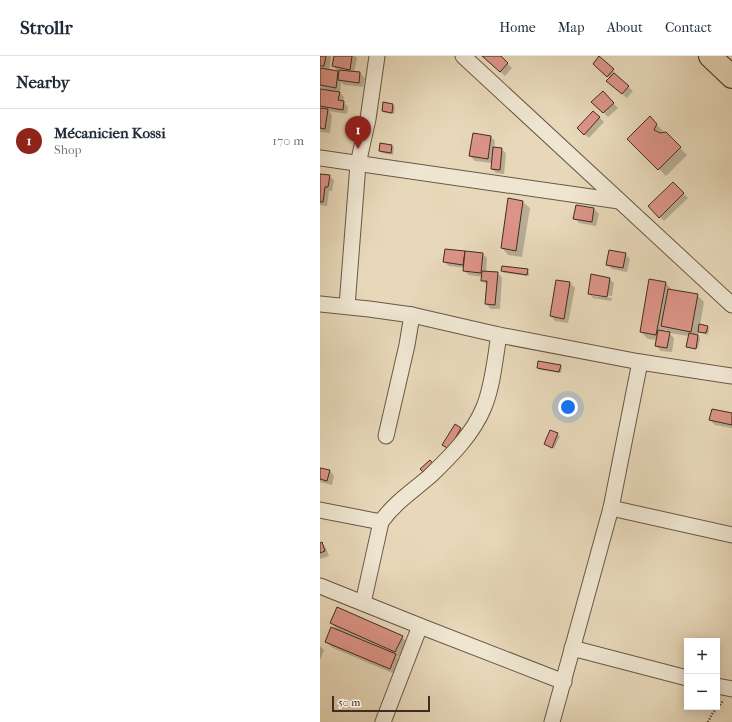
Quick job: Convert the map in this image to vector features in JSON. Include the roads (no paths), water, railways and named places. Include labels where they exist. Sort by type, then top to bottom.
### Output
[{"type":"main road","points":[[710,56],[732,77]]},
{"type":"street","points":[[347,306],[358,164],[368,119],[377,56]]},
{"type":"street","points":[[463,56],[732,305]]},
{"type":"street","points":[[320,158],[619,201]]},
{"type":"street","points":[[320,304],[347,306],[412,315],[499,335],[640,362],[732,376]]},
{"type":"street","points":[[386,436],[404,360],[412,315]]},
{"type":"street","points":[[363,602],[381,522],[391,509],[430,475],[463,442],[476,423],[485,405],[499,335]]},
{"type":"street","points":[[552,722],[612,508],[640,362]]},
{"type":"street","points":[[612,508],[732,534]]},
{"type":"street","points":[[320,510],[381,522]]},
{"type":"street","points":[[320,586],[564,682]]},
{"type":"street","points":[[383,722],[420,626]]},
{"type":"street","points":[[572,648],[684,677]]},
{"type":"street","points":[[720,688],[728,695]]},
{"type":"place","name":"Mécanicien Kossi","points":[[358,149]]}]
